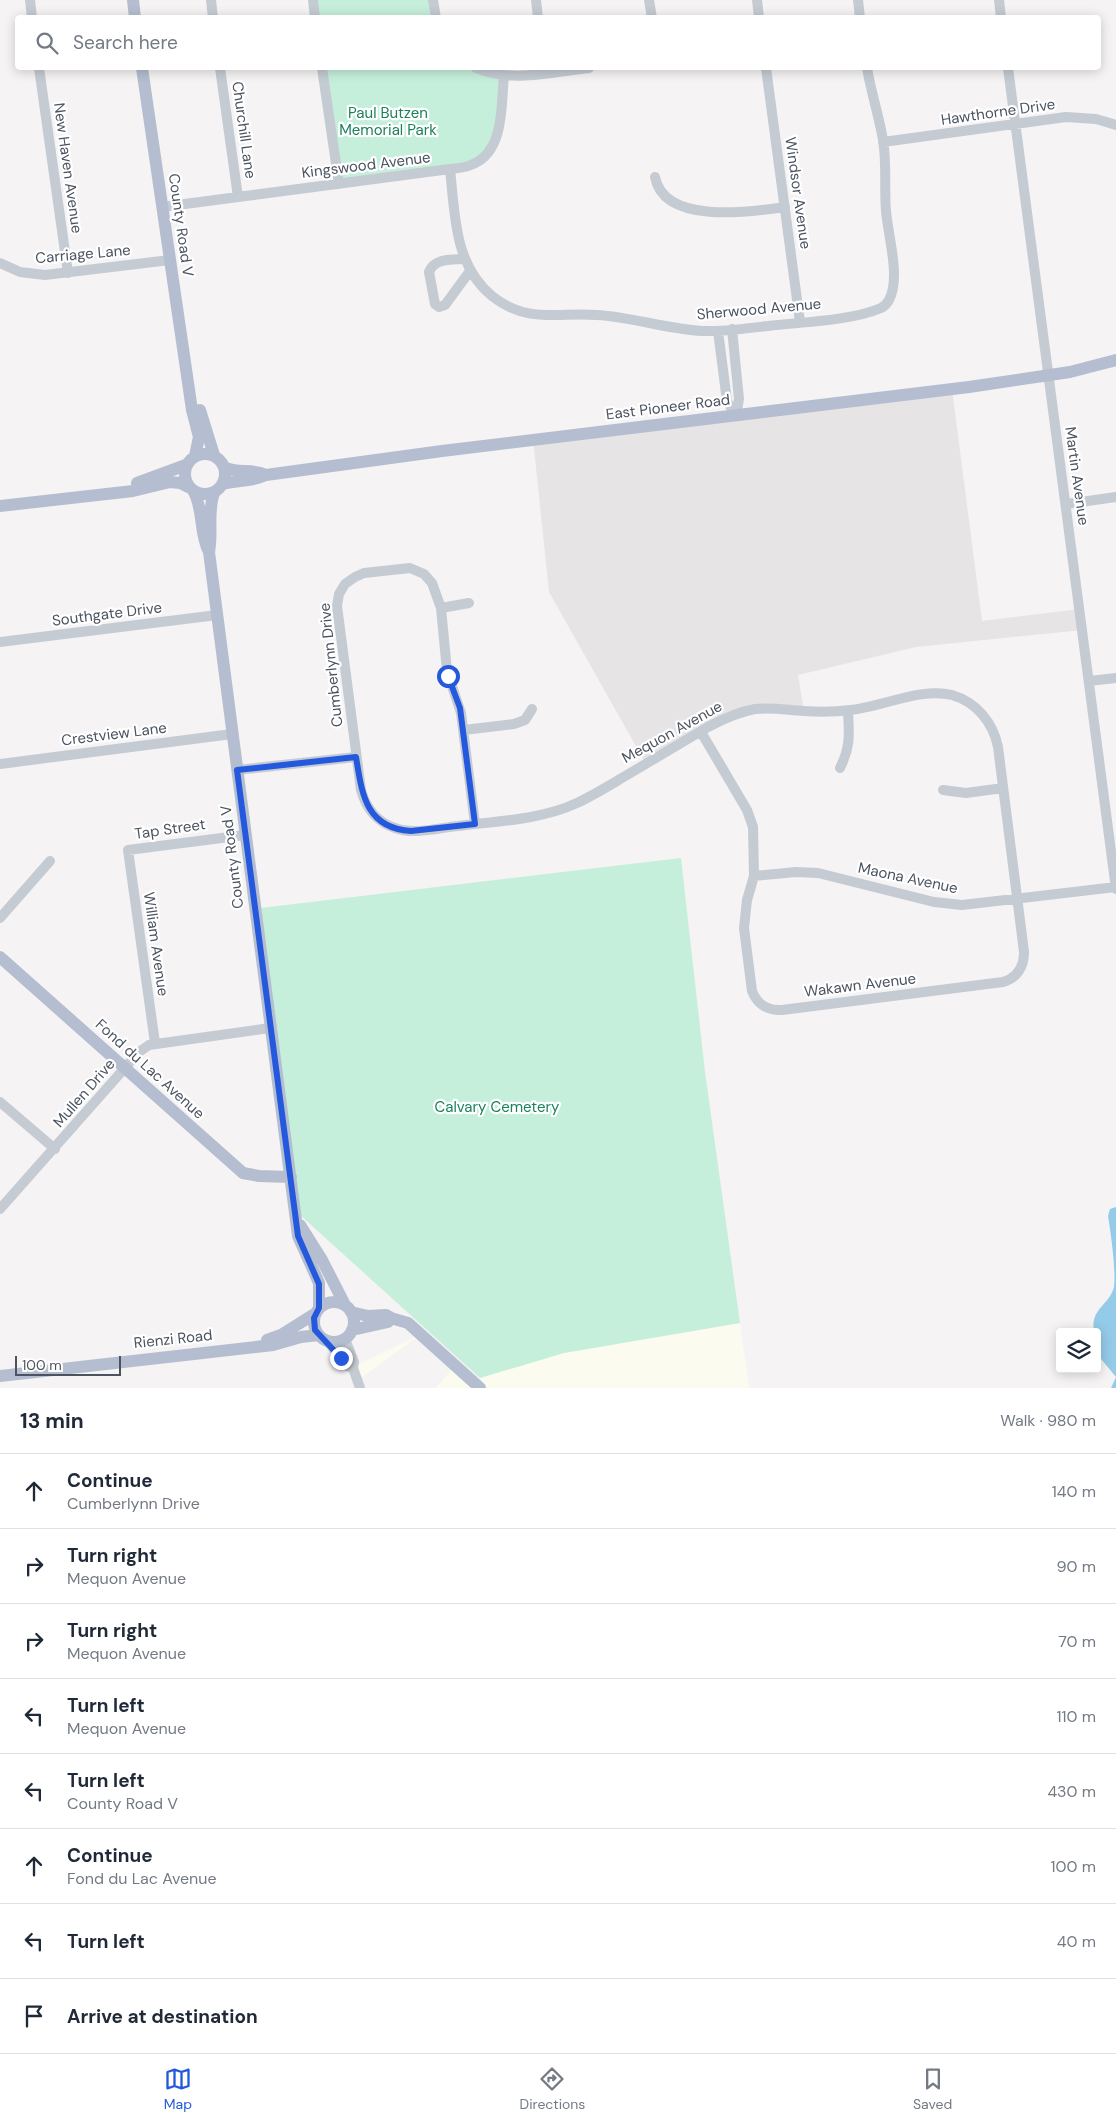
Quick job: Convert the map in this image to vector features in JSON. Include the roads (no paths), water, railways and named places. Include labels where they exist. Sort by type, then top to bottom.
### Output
[{"type":"main road","points":[[133,0],[135,15]]},
{"type":"main road","name":"County Road V","points":[[142,70],[192,410],[199,437],[195,456]]},
{"type":"main road","name":"East Pioneer Road","points":[[224,467],[237,471],[257,470],[266,475],[442,451],[1048,376],[1092,368],[1116,360]]},
{"type":"main road","name":"County Road V","points":[[189,388],[199,409],[214,455]]},
{"type":"main road","points":[[91,497],[186,466],[195,456],[214,455],[224,467],[218,489],[210,503],[211,539],[208,552]]},
{"type":"main road","points":[[186,466],[184,477],[191,490]]},
{"type":"main road","points":[[0,506],[91,497],[133,491],[170,482],[180,483],[199,494],[218,489],[232,481],[257,479],[266,475]]},
{"type":"main road","name":"County Road V","points":[[191,490],[199,504],[203,540],[208,552],[270,1028],[298,1221]]},
{"type":"main road","name":"Fond du Lac Avenue","points":[[0,957],[243,1173],[259,1176],[291,1177]]},
{"type":"main road","points":[[298,1221],[354,1319],[349,1335]]},
{"type":"main road","points":[[298,1221],[298,1236],[319,1284],[318,1310],[314,1324],[323,1338],[340,1342],[349,1335],[388,1322],[391,1318]]},
{"type":"main road","points":[[256,1346],[281,1335],[324,1305],[334,1302],[368,1316],[386,1315],[408,1323],[480,1388]]},
{"type":"main road","name":"Rienzi Road","points":[[0,1376],[256,1346],[273,1346],[301,1337],[323,1338]]},
{"type":"street","points":[[30,0],[32,15]]},
{"type":"street","points":[[211,0],[213,15]]},
{"type":"street","points":[[313,0],[316,15]]},
{"type":"street","points":[[433,0],[436,15]]},
{"type":"street","points":[[536,0],[538,15]]},
{"type":"street","points":[[649,0],[652,15]]},
{"type":"street","points":[[756,0],[758,15]]},
{"type":"street","points":[[858,0],[860,15]]},
{"type":"street","points":[[999,0],[1001,15]]},
{"type":"street","name":"New Haven Avenue","points":[[39,70],[68,273]]},
{"type":"street","name":"Churchill Lane","points":[[220,70],[238,197]]},
{"type":"street","points":[[322,70],[338,184]]},
{"type":"street","points":[[484,70],[504,75],[546,70]]},
{"type":"street","name":"Windsor Avenue","points":[[766,70],[800,322]]},
{"type":"street","points":[[867,70],[883,142]]},
{"type":"street","name":"Martin Avenue","points":[[1008,70],[1116,887]]},
{"type":"street","name":"Kingswood Avenue","points":[[162,207],[450,170],[474,164],[489,151],[498,134],[504,75]]},
{"type":"street","name":"Hawthorne Drive","points":[[883,142],[1066,117],[1088,118],[1115,123]]},
{"type":"street","name":"Sherwood Avenue","points":[[450,170],[459,242],[464,259],[470,271],[483,288],[497,300],[529,314],[553,316],[600,314],[684,330],[718,330],[854,315],[885,306],[890,298],[894,282],[886,211],[883,142]]},
{"type":"street","points":[[655,177],[656,185],[664,194],[682,206],[696,210],[740,211],[785,206]]},
{"type":"street","points":[[464,259],[438,262],[430,268],[429,272],[435,304],[439,307],[445,305],[470,271]]},
{"type":"street","name":"Carriage Lane","points":[[0,263],[20,272],[34,275],[68,273],[170,260]]},
{"type":"street","points":[[732,329],[739,399],[736,416]]},
{"type":"street","points":[[718,330],[727,401],[736,416]]},
{"type":"street","points":[[1067,504],[1116,497]]},
{"type":"street","name":"Cumberlynn Drive","points":[[356,757],[337,606],[341,590],[349,580],[359,574],[410,568],[419,571],[430,580],[435,588],[440,608],[446,666],[460,708],[464,730],[475,824]]},
{"type":"street","points":[[440,608],[469,603]]},
{"type":"street","name":"Southgate Drive","points":[[0,642],[217,615]]},
{"type":"street","points":[[1089,681],[1116,678]]},
{"type":"street","name":"Mequon Avenue","points":[[356,757],[364,800],[373,814],[385,824],[400,830],[411,831],[533,817],[567,808],[592,796],[728,717],[758,709],[825,712],[848,710],[928,693],[944,694],[961,699],[979,712],[992,730],[998,747],[1017,899]]},
{"type":"street","points":[[464,730],[514,724],[525,720],[532,709]]},
{"type":"street","points":[[840,768],[847,755],[850,743],[848,710]]},
{"type":"street","name":"Wakawn Avenue","points":[[701,732],[750,816],[753,827],[754,876],[746,900],[744,920],[752,987],[760,1003],[775,1010],[1008,980],[1019,971],[1024,958],[1017,899]]},
{"type":"street","name":"Crestview Lane","points":[[0,764],[232,734]]},
{"type":"street","points":[[237,770],[356,757]]},
{"type":"street","points":[[943,790],[966,793],[1003,788]]},
{"type":"street","name":"Tap Street","points":[[128,850],[245,834]]},
{"type":"street","name":"William Avenue","points":[[128,850],[155,1043]]},
{"type":"street","points":[[0,918],[50,861]]},
{"type":"street","name":"Maona Avenue","points":[[754,876],[796,872],[818,873],[948,904],[973,905],[1116,887]]},
{"type":"street","name":"Mullen Drive","points":[[0,1209],[139,1052],[149,1044],[270,1028]]},
{"type":"street","points":[[0,1102],[55,1149]]},
{"type":"street","points":[[349,1335],[354,1362],[353,1368],[360,1388]]},
{"type":"street","points":[[323,1338],[347,1366],[353,1368]]},
{"type":"water","points":[[1116,1207],[1116,1377],[1101,1359],[1101,1328],[1094,1328],[1097,1312],[1108,1299],[1114,1287],[1114,1262],[1108,1216],[1110,1209]]},
{"type":"water","points":[[1116,1377],[1116,1388],[1111,1388]]},
{"type":"park label","name":"Paul Butzen Memorial Park","points":[[388,122]]},
{"type":"park label","name":"Calvary Cemetery","points":[[497,1107]]}]
